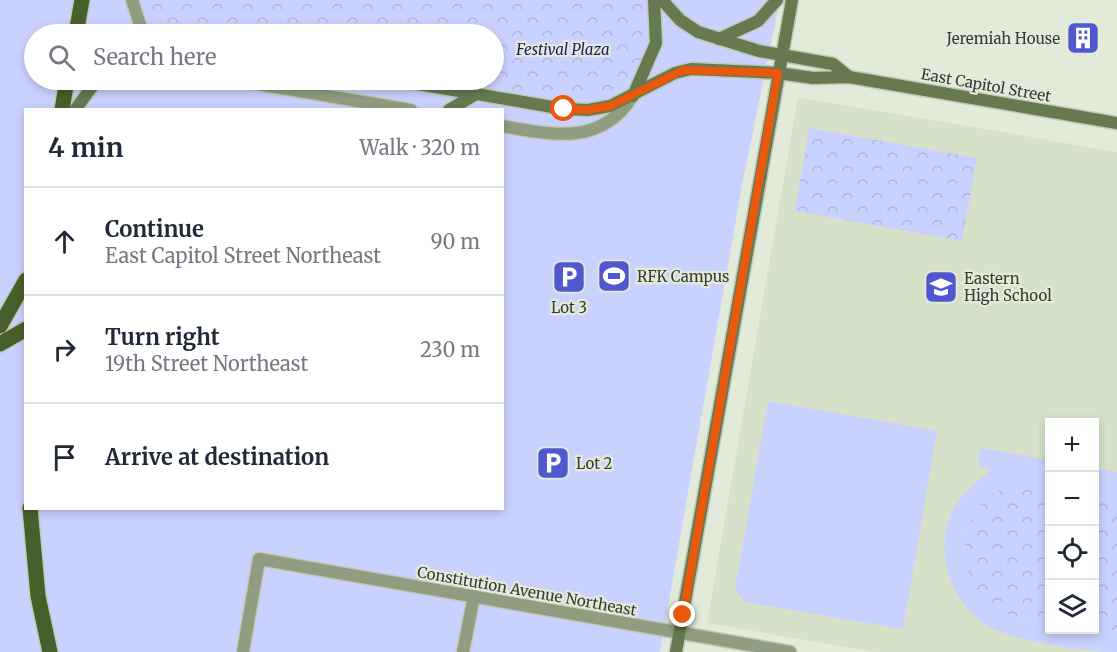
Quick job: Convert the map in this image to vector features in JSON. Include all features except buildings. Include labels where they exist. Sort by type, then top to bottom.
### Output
[{"type":"main road","points":[[78,24],[82,0]]},
{"type":"main road","points":[[632,97],[656,43],[654,0]]},
{"type":"main road","points":[[662,0],[689,27],[719,39],[782,56],[833,63],[849,77]]},
{"type":"main road","points":[[719,39],[758,21],[777,0]]},
{"type":"main road","points":[[676,652],[792,0]]},
{"type":"main road","points":[[453,90],[577,110],[600,109],[632,97],[683,70],[778,73],[811,78],[849,77]]},
{"type":"main road","name":"East Capitol Street","points":[[849,77],[1117,123]]},
{"type":"main road","points":[[62,108],[65,90]]},
{"type":"main road","points":[[76,108],[90,90]]},
{"type":"main road","points":[[452,108],[476,94]]},
{"type":"main road","points":[[0,326],[24,284]]},
{"type":"main road","points":[[0,344],[24,330]]},
{"type":"main road","points":[[30,510],[36,584],[50,652]]},
{"type":"street","points":[[132,0],[139,24]]},
{"type":"street","points":[[292,90],[399,108]]},
{"type":"street","points":[[504,126],[555,134],[598,129],[613,121],[632,97]]},
{"type":"street","name":"Constitution Avenue Northeast","points":[[243,652],[259,559],[790,652]]},
{"type":"street","points":[[464,652],[474,597]]},
{"type":"shaded area","name":"Eastern High School","points":[[798,97],[1117,152],[1117,652],[875,652],[707,623]]},
{"type":"green space","name":"RFK Campus","points":[[0,0],[780,0],[743,180],[660,652],[0,652]]},
{"type":"green space","name":"Festival Plaza","points":[[140,0],[645,0],[649,16],[649,32],[644,56],[630,77],[618,88],[604,94],[574,98],[504,88],[504,24],[161,24],[144,10]]},
{"type":"green space","points":[[809,128],[977,158],[962,241],[795,211]]},
{"type":"green space","points":[[768,401],[937,431],[903,629],[745,602],[735,589]]},
{"type":"green space","points":[[981,448],[1045,459],[1045,482],[1041,481],[968,527],[964,549],[968,572],[1017,617],[1045,622],[1045,634],[1099,634],[1099,632],[1117,635],[1117,652],[1067,647],[1009,635],[983,623],[961,599],[947,569],[945,536],[956,505],[972,486],[992,469],[978,466]]},
{"type":"green space","points":[[1099,469],[1117,472],[1117,495],[1099,492]]},
{"type":"green space","points":[[1045,482],[1045,622],[1022,618],[996,608],[982,597],[967,567],[965,550],[967,533],[973,517],[983,503],[996,492],[1023,483]]},
{"type":"green space","points":[[1099,492],[1117,495],[1117,635],[1099,632]]},
{"type":"place","name":"Jeremiah House","points":[[1083,38]]},
{"type":"place","name":"RFK Campus","points":[[614,276]]},
{"type":"place","name":"Lot 3","points":[[569,277]]},
{"type":"place","name":"Eastern High School","points":[[941,287]]},
{"type":"place","name":"Lot 2","points":[[553,463]]},
{"type":"route","points":[[564,109],[588,110],[610,106],[683,70],[710,69],[778,73],[683,615]]}]
